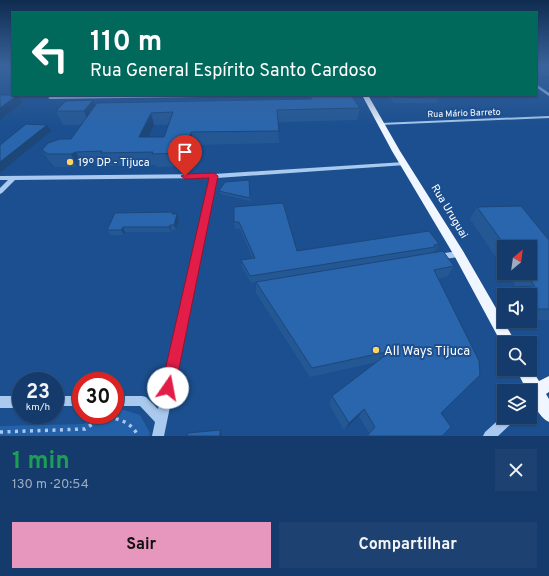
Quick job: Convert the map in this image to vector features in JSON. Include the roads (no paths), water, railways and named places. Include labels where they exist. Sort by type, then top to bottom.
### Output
[{"type":"main road","name":"Rua Uruguai","points":[[366,96],[380,124],[505,336]]},
{"type":"main road","points":[[537,392],[549,384]]},
{"type":"main road","points":[[537,400],[549,414]]},
{"type":"street","points":[[537,86],[549,95]]},
{"type":"street","points":[[50,98],[200,96]]},
{"type":"street","name":"Rua Mário Barreto","points":[[380,124],[549,117]]},
{"type":"street","points":[[0,178],[214,176],[404,164]]},
{"type":"street","points":[[158,436],[214,176]]},
{"type":"street","points":[[0,192],[13,178]]},
{"type":"street","points":[[430,258],[458,254]]},
{"type":"street","points":[[124,401],[142,401],[161,419]]},
{"type":"street","points":[[0,402],[12,402]]},
{"type":"street","points":[[489,436],[502,424]]},
{"type":"place","name":"19º DP - Tijuca","points":[[70,162]]},
{"type":"place","name":"All Ways Tijuca","points":[[376,350]]}]
